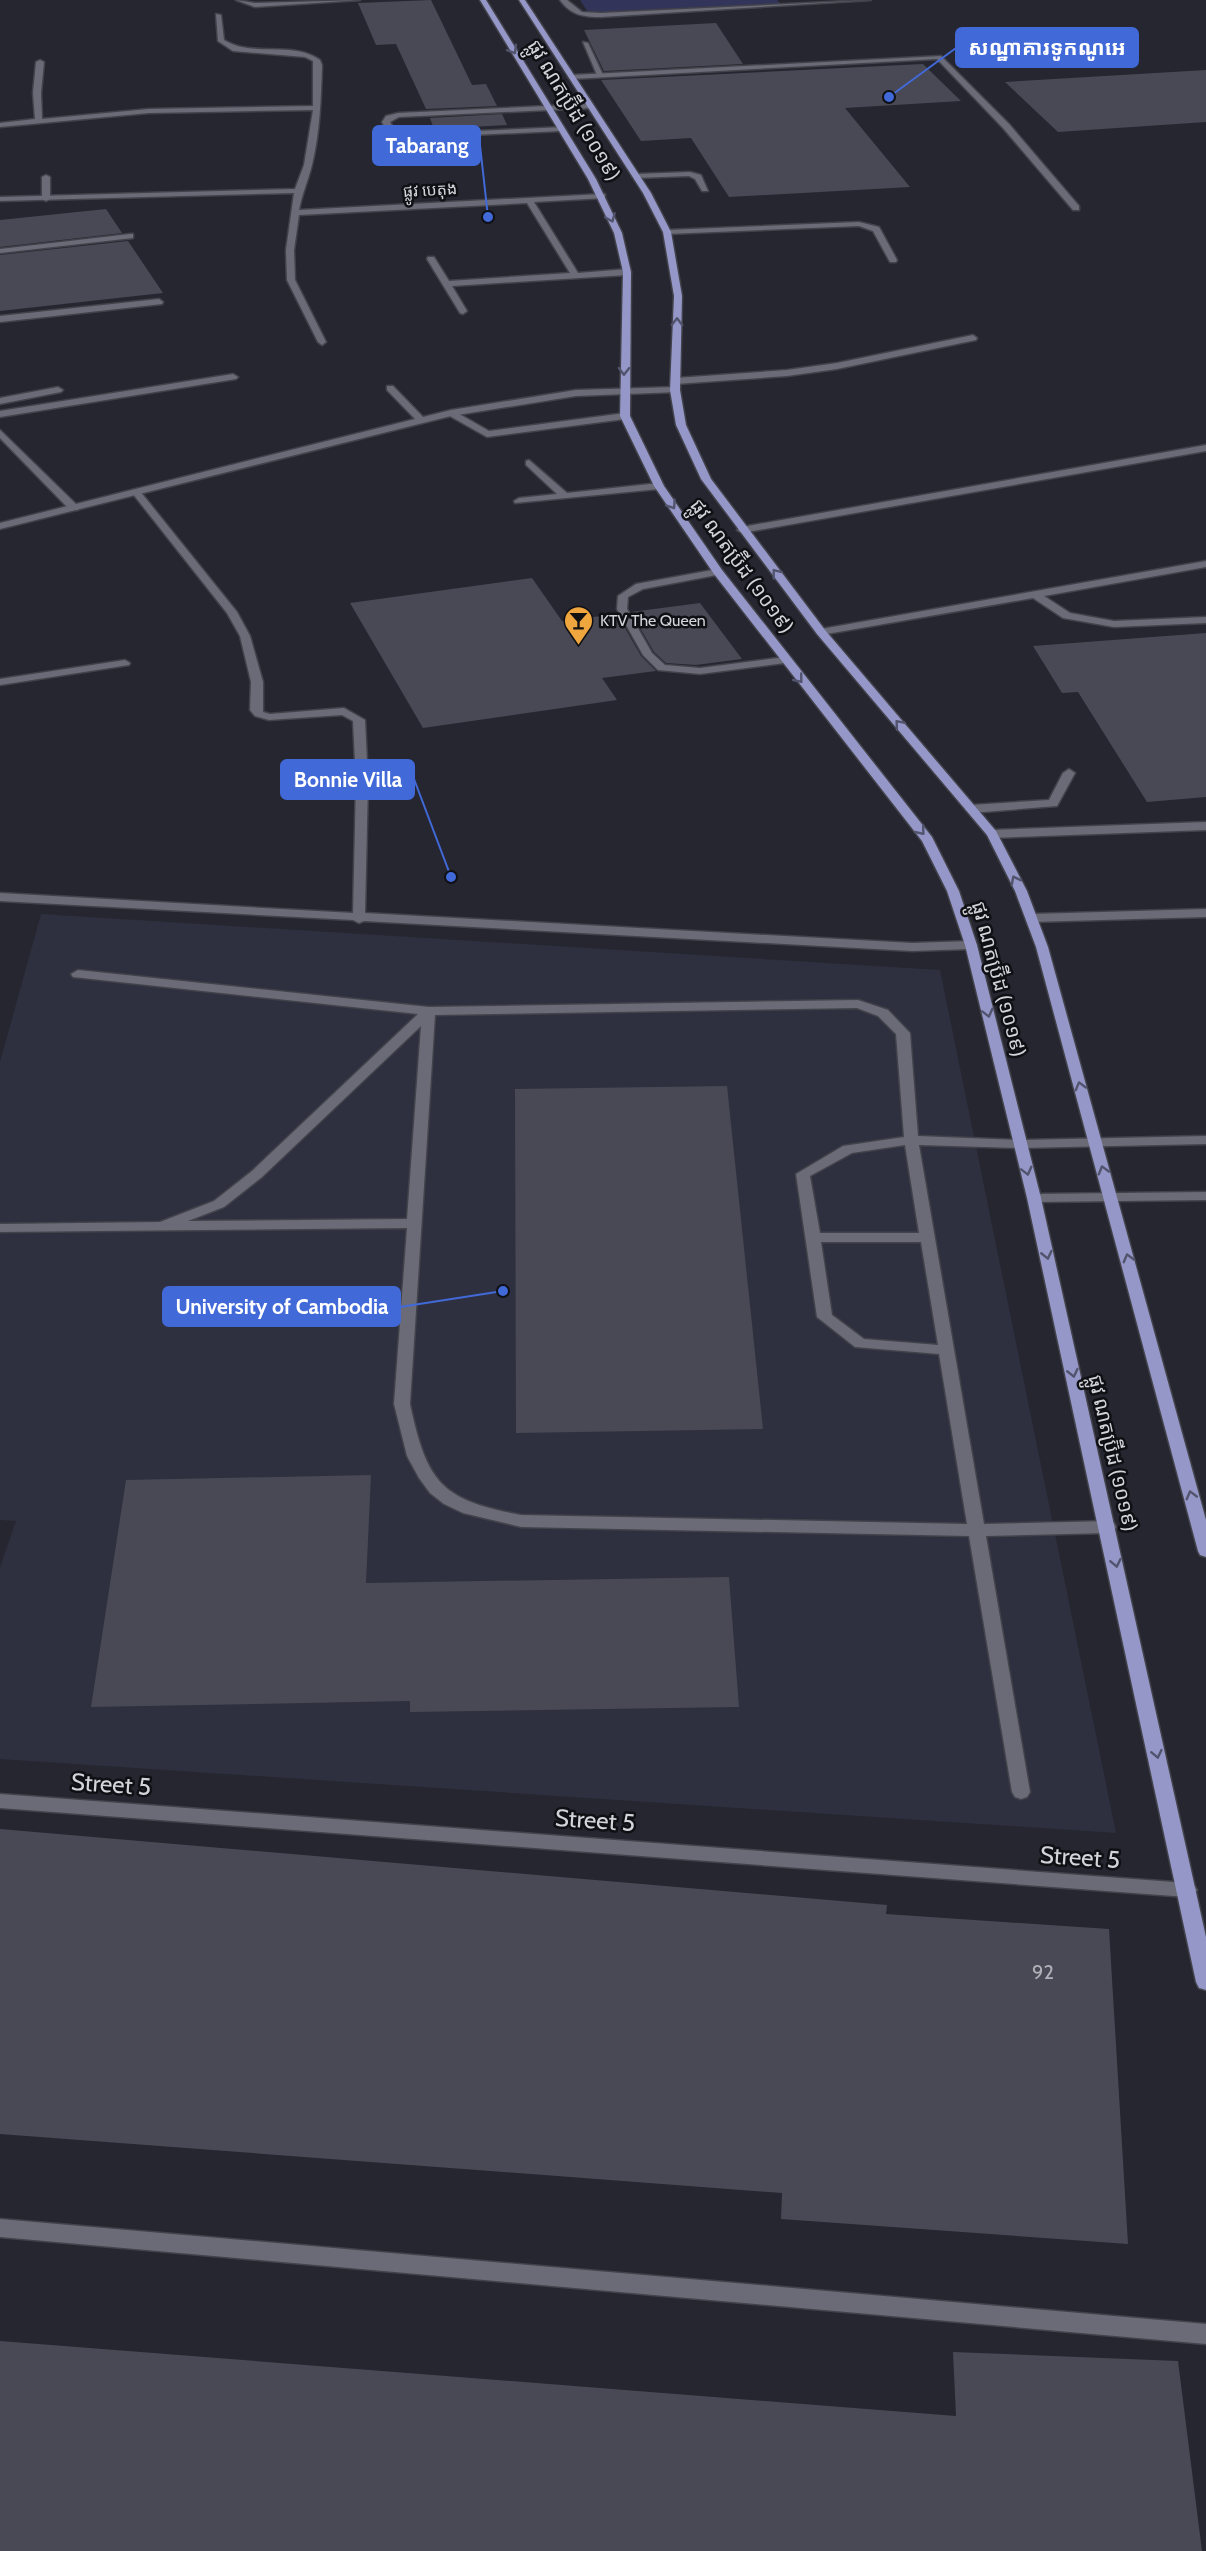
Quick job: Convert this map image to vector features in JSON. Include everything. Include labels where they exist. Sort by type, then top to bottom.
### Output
[{"type":"main road","name":"ផ្លូវ ណតប្រ៊ីដ (១០១៩)","points":[[483,0],[602,196],[618,233],[627,272],[623,390],[625,416],[659,486],[718,572],[784,660],[928,840],[953,891],[971,945],[1034,1198],[1206,1982]]},
{"type":"main road","name":"ផ្លូវ ណតប្រ៊ីដ (១០១៩)","points":[[522,0],[636,176],[667,232],[676,272],[678,296],[675,386],[681,425],[706,479],[742,530],[821,632],[992,834],[1032,918],[1112,1197],[1206,1551]]},
{"type":"street","points":[[239,0],[255,5],[357,0]]},
{"type":"street","points":[[563,0],[571,11],[582,15],[601,15],[868,0]]},
{"type":"street","points":[[218,15],[221,41],[233,49],[306,55],[316,60],[319,72],[317,108],[308,165],[298,191],[297,213],[290,250],[291,280],[322,342]]},
{"type":"street","points":[[585,42],[601,75]]},
{"type":"street","points":[[572,77],[939,57],[1006,126],[1076,208]]},
{"type":"street","points":[[39,123],[37,93],[40,62]]},
{"type":"street","points":[[561,129],[410,136],[391,131],[386,122],[389,118],[398,115],[590,106]]},
{"type":"street","points":[[0,125],[150,111],[317,108]]},
{"type":"street","points":[[636,176],[690,174],[698,177],[705,189]]},
{"type":"street","points":[[46,177],[46,199]]},
{"type":"street","points":[[0,200],[298,191]]},
{"type":"street","name":"ផ្លូវ បេតុង","points":[[297,213],[602,196]]},
{"type":"street","points":[[529,200],[574,274]]},
{"type":"street","points":[[667,232],[859,224],[876,229],[894,260]]},
{"type":"street","points":[[0,250],[130,236]]},
{"type":"street","points":[[431,259],[463,311]]},
{"type":"street","points":[[447,284],[627,272]]},
{"type":"street","points":[[0,319],[159,302]]},
{"type":"street","points":[[0,526],[451,412],[576,393],[675,386],[787,374],[973,338]]},
{"type":"street","points":[[0,414],[233,377]]},
{"type":"street","points":[[390,388],[420,419]]},
{"type":"street","points":[[0,401],[58,390]]},
{"type":"street","points":[[451,412],[487,434],[625,416]]},
{"type":"street","points":[[0,433],[74,508]]},
{"type":"street","points":[[742,530],[1206,448]]},
{"type":"street","points":[[529,463],[565,496]]},
{"type":"street","points":[[519,501],[659,486]]},
{"type":"street","points":[[136,492],[231,612],[245,636],[257,682],[256,710],[259,714],[269,717],[344,711],[359,720],[362,782],[359,919]]},
{"type":"street","points":[[821,632],[1206,564]]},
{"type":"street","points":[[718,572],[640,586],[622,596],[622,609],[648,655],[662,668],[700,671],[784,660]]},
{"type":"street","points":[[1036,595],[1067,616],[1114,624],[1206,620]]},
{"type":"street","points":[[0,682],[125,663]]},
{"type":"street","points":[[971,809],[1053,803],[1069,773]]},
{"type":"street","points":[[992,834],[1206,826]]},
{"type":"street","points":[[0,897],[359,919],[912,947],[971,945]]},
{"type":"street","points":[[1032,918],[1206,913]]},
{"type":"street","points":[[78,974],[429,1011],[858,1004],[884,1013],[903,1033],[911,1140],[1021,1792]]},
{"type":"street","points":[[429,1011],[402,1404],[411,1448],[419,1468],[436,1492],[484,1515],[521,1521],[978,1530],[1057,1530],[1108,1527]]},
{"type":"street","points":[[165,1225],[219,1204],[257,1174],[429,1011]]},
{"type":"street","points":[[946,1350],[860,1344],[825,1317],[803,1174],[848,1149],[911,1140],[1021,1144],[1206,1140]]},
{"type":"street","points":[[1034,1198],[1206,1196]]},
{"type":"street","points":[[0,1228],[416,1223]]},
{"type":"street","points":[[813,1238],[928,1237]]},
{"type":"street","name":"Street 5","points":[[0,1801],[1187,1890]]},
{"type":"street","points":[[0,2228],[1206,2334]]},
{"type":"shaded area","points":[[580,0],[777,0],[781,4],[589,14]]},
{"type":"shaded area","points":[[41,914],[940,970],[1116,1833],[0,1759],[0,1567],[16,1521],[0,1520],[0,1062]]},
{"type":"building","points":[[431,0],[472,85],[486,84],[497,106],[426,109],[396,44],[376,45],[358,3]]},
{"type":"building","points":[[716,23],[743,64],[604,71],[584,30]]},
{"type":"building","points":[[923,64],[961,101],[845,108],[910,187],[729,197],[691,138],[641,141],[601,80]]},
{"type":"building","points":[[1206,70],[1206,122],[1058,132],[1005,82]]},
{"type":"building","points":[[502,114],[507,125],[434,129],[430,118]]},
{"type":"building","points":[[106,209],[122,233],[0,247],[0,220]]},
{"type":"building","points":[[128,241],[163,293],[0,311],[0,255]]},
{"type":"building","points":[[532,578],[562,621],[617,614],[641,656],[656,671],[602,678],[617,700],[423,728],[350,603]]},
{"type":"building","points":[[700,603],[742,659],[696,665],[666,663],[654,652],[631,612]]},
{"type":"building","points":[[1206,633],[1206,797],[1147,802],[1078,692],[1062,693],[1033,646]]},
{"type":"building","points":[[727,1086],[763,1429],[516,1433],[515,1089]]},
{"type":"building","points":[[371,1475],[366,1583],[729,1577],[739,1707],[410,1712],[410,1701],[91,1707],[126,1480]]},
{"type":"building","points":[[0,1829],[887,1905],[886,1914],[1109,1929],[1128,2244],[781,2219],[782,2193],[0,2134]]},
{"type":"building","points":[[0,2341],[956,2416],[953,2352],[1178,2361],[1202,2551],[0,2551]]},
{"type":"place","name":"សណ្ឋាគារទូកណូអេ","points":[[889,97]]},
{"type":"place","name":"Tabarang","points":[[488,217]]},
{"type":"place","name":"KTV The Queen","points":[[579,646]]},
{"type":"place","name":"Bonnie Villa","points":[[451,877]]},
{"type":"place","name":"University of Cambodia","points":[[503,1291]]}]
